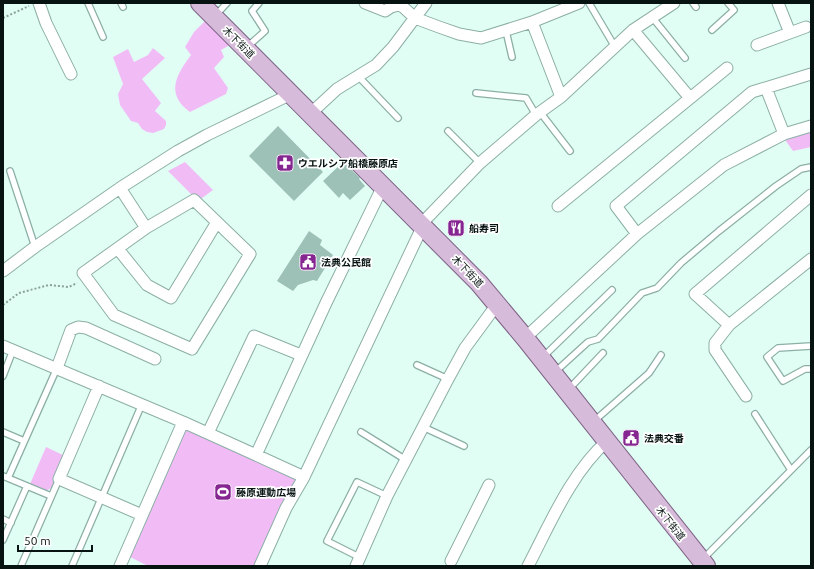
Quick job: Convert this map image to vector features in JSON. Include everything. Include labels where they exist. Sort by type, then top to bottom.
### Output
[{"type":"main road","name":"木下街道","points":[[200,3],[479,282],[498,303],[704,563]]},
{"type":"street","points":[[365,3],[385,11],[390,7],[399,5],[415,18],[459,34],[482,38],[532,22],[579,3]]},
{"type":"street","points":[[310,114],[336,89],[376,65],[426,3]]},
{"type":"street","points":[[260,566],[286,508],[304,477],[426,218],[480,163],[538,114],[561,97],[633,30],[674,3]]},
{"type":"street","points":[[778,3],[790,33]]},
{"type":"street","points":[[34,4],[46,24],[71,74]]},
{"type":"street","points":[[532,22],[561,97]]},
{"type":"street","points":[[757,44],[806,27]]},
{"type":"street","points":[[633,30],[690,98]]},
{"type":"street","points":[[558,206],[727,68]]},
{"type":"street","points":[[637,234],[616,206],[752,92],[811,74]]},
{"type":"street","points":[[766,88],[784,134]]},
{"type":"street","points":[[3,271],[120,188],[178,151],[207,135],[291,94]]},
{"type":"street","points":[[525,338],[637,234],[724,165],[784,134],[811,126]]},
{"type":"street","points":[[256,455],[326,303],[383,186]]},
{"type":"street","points":[[120,188],[146,228]]},
{"type":"street","points":[[729,324],[695,294],[811,196]]},
{"type":"street","points":[[194,200],[217,222],[250,254],[192,349],[114,315],[83,273],[146,228],[194,200]]},
{"type":"street","points":[[118,249],[147,285],[171,298],[217,222]]},
{"type":"street","points":[[746,396],[715,350],[715,343],[729,324],[811,259]]},
{"type":"street","points":[[357,562],[406,460],[465,348],[498,303]]},
{"type":"street","points":[[57,368],[71,330],[78,327],[86,328],[156,359]]},
{"type":"street","points":[[208,433],[254,336],[302,356]]},
{"type":"street","points":[[8,348],[142,404],[304,477]]},
{"type":"street","points":[[99,386],[59,479],[142,515]]},
{"type":"street","points":[[120,566],[183,422]]},
{"type":"street","points":[[528,566],[564,498],[581,470],[598,449],[607,441]]},
{"type":"street","points":[[453,564],[489,485]]},
{"type":"lane","points":[[88,3],[103,37]]},
{"type":"lane","points":[[214,17],[227,3]]},
{"type":"lane","points":[[246,49],[265,31],[252,11],[259,3]]},
{"type":"lane","points":[[589,3],[615,46]]},
{"type":"lane","points":[[712,30],[734,10],[728,3]]},
{"type":"lane","points":[[652,17],[685,58]]},
{"type":"lane","points":[[506,31],[512,57]]},
{"type":"lane","points":[[358,76],[398,118]]},
{"type":"lane","points":[[476,93],[526,98],[570,151]]},
{"type":"lane","points":[[448,131],[480,163]]},
{"type":"lane","points":[[554,374],[588,342],[598,339],[642,293],[657,288],[681,263],[776,186],[801,169],[811,167]]},
{"type":"lane","points":[[10,171],[35,247]]},
{"type":"lane","points":[[541,358],[612,290]]},
{"type":"lane","points":[[811,346],[778,348],[767,357],[783,381],[805,369],[811,368]]},
{"type":"lane","points":[[3,376],[8,348]]},
{"type":"lane","points":[[567,391],[603,353]]},
{"type":"lane","points":[[592,422],[649,373],[661,355]]},
{"type":"lane","points":[[417,365],[448,380]]},
{"type":"lane","points":[[51,496],[6,477],[57,368]]},
{"type":"lane","points":[[72,566],[142,404]]},
{"type":"lane","points":[[755,414],[791,470]]},
{"type":"lane","points":[[423,427],[464,446]]},
{"type":"lane","points":[[3,432],[24,441]]},
{"type":"lane","points":[[361,432],[406,460]]},
{"type":"lane","points":[[704,563],[811,450]]},
{"type":"lane","points":[[21,566],[59,479]]},
{"type":"lane","points":[[357,562],[327,541],[357,482],[388,496]]},
{"type":"lane","points":[[3,540],[27,486]]},
{"type":"lane","points":[[3,519],[10,523]]},
{"type":"path","points":[[3,18],[34,4]]},
{"type":"path","points":[[3,305],[19,293],[49,285],[69,287],[87,278]]},
{"type":"shaded area","points":[[206,20],[230,45],[221,50],[224,57],[214,68],[228,88],[226,94],[190,112],[182,105],[178,98],[175,91],[176,84],[181,70],[191,55],[185,47],[194,32]]},
{"type":"shaded area","points":[[153,48],[165,58],[142,79],[161,103],[155,111],[166,121],[166,125],[164,129],[153,133],[147,132],[142,129],[138,123],[131,121],[120,105],[118,94],[123,84],[113,57],[128,49],[134,62],[148,55]]},
{"type":"shaded area","points":[[811,129],[811,147],[793,151],[783,137]]},
{"type":"shaded area","points":[[185,162],[213,190],[198,201],[168,171]]},
{"type":"shaded area","name":"藤原運動広場","points":[[184,426],[298,479],[255,566],[148,566],[128,556]]},
{"type":"shaded area","points":[[46,447],[65,456],[51,488],[46,491],[30,484]]},
{"type":"building","points":[[278,126],[323,172],[294,201],[249,156]]},
{"type":"building","points":[[343,162],[360,178],[359,179],[365,186],[350,200],[343,193],[339,198],[323,181]]},
{"type":"building","points":[[309,231],[322,240],[320,245],[333,255],[317,281],[313,280],[298,285],[293,291],[277,281]]},
{"type":"place","name":"ウエルシア船橋藤原店","points":[[285,163]]},
{"type":"place","name":"船寿司","points":[[456,228]]},
{"type":"place","name":"法典公民館","points":[[308,262]]},
{"type":"place","name":"法典交番","points":[[631,438]]},
{"type":"place","name":"藤原運動広場","points":[[223,492]]}]
